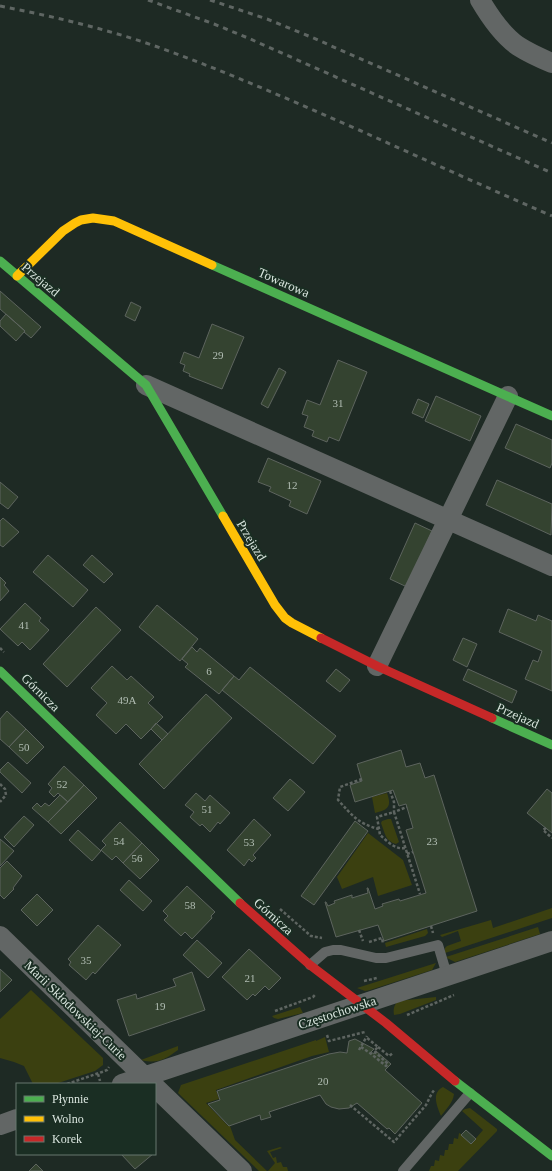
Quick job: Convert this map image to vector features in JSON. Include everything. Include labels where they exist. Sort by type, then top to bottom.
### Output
[{"type":"street","points":[[480,0],[489,15],[503,32],[517,45],[530,54],[552,63]]},
{"type":"street","name":"Towarowa","points":[[18,276],[71,224],[81,219],[103,218],[114,221],[552,416]]},
{"type":"street","name":"Przejazd","points":[[0,261],[146,385],[280,612],[285,618],[377,666],[552,745]]},
{"type":"street","points":[[146,385],[552,566]]},
{"type":"street","points":[[377,666],[508,396]]},
{"type":"street","name":"Górnicza","points":[[0,671],[251,914],[310,965],[362,1004],[470,1093],[552,1156]]},
{"type":"street","name":"Marii Skłodowskiej-Curie","points":[[0,936],[150,1083]]},
{"type":"street","name":"Częstochowska","points":[[150,1083],[362,1004],[552,940]]},
{"type":"street","name":"Marii Skłodowskiej-Curie","points":[[156,1089],[242,1171]]},
{"type":"street","points":[[0,1125],[16,1120]]},
{"type":"lane","points":[[310,965],[325,952],[332,950],[341,950],[376,958],[386,958],[438,945],[447,975]]},
{"type":"lane","points":[[403,1171],[470,1093]]},
{"type":"path","points":[[362,779],[340,787],[338,800],[354,818],[367,826],[378,829]]},
{"type":"path","points":[[0,784],[5,789],[6,795],[0,802]]},
{"type":"path","points":[[390,791],[394,802],[394,812],[420,894]]},
{"type":"path","points":[[405,848],[401,849],[394,847],[380,835],[377,817],[407,807]]},
{"type":"path","points":[[546,828],[543,830],[552,838]]},
{"type":"path","points":[[407,854],[413,852]]},
{"type":"path","points":[[280,909],[311,936],[327,939]]},
{"type":"path","points":[[357,943],[364,944],[359,930]]},
{"type":"path","points":[[326,1032],[330,1041],[369,1032],[366,1037],[360,1048],[370,1053],[386,1066],[388,1064],[374,1051],[378,1047],[366,1037]]},
{"type":"path","points":[[71,1083],[107,1070],[110,1065]]},
{"type":"path","points":[[98,1074],[100,1081]]},
{"type":"path","points":[[350,1105],[394,1142],[426,1105],[437,1087]]},
{"type":"green space","points":[[387,793],[389,802],[388,807],[383,811],[375,813],[372,797]]},
{"type":"green space","points":[[391,819],[399,842],[396,844],[387,839],[381,823],[382,821]]},
{"type":"green space","points":[[368,833],[403,860],[412,885],[378,896],[373,877],[342,889],[337,877]]},
{"type":"green space","points":[[552,908],[552,918],[445,953],[445,948],[447,946],[461,941],[458,931],[442,937],[440,935],[491,920],[493,928]]},
{"type":"green space","points":[[538,927],[540,934],[455,962],[446,957]]},
{"type":"green space","points":[[427,929],[428,933],[425,936],[386,947],[385,943]]},
{"type":"green space","points":[[436,963],[432,970],[370,990],[365,991],[357,988]]},
{"type":"green space","points":[[31,990],[103,1058],[103,1065],[95,1071],[58,1083],[32,1083],[24,1066],[0,1058],[0,1019]]},
{"type":"green space","points":[[436,997],[436,1000],[394,1015],[394,1007],[398,1001]]},
{"type":"green space","points":[[300,1007],[303,1013],[278,1019],[272,1016]]},
{"type":"green space","points":[[325,1037],[329,1052],[312,1056],[216,1090],[219,1099],[206,1103],[228,1126],[230,1126],[235,1140],[267,1171],[259,1171],[178,1093],[181,1085]]},
{"type":"green space","points":[[178,1046],[178,1050],[161,1060],[152,1062],[141,1060]]},
{"type":"green space","points":[[443,1087],[454,1094],[451,1103],[441,1116],[436,1096],[439,1090]]},
{"type":"green space","points":[[470,1108],[497,1129],[497,1131],[458,1171],[429,1171],[431,1166],[434,1166],[435,1160],[439,1161],[440,1155],[444,1156],[445,1150],[448,1150],[449,1144],[453,1144],[454,1138],[458,1139],[459,1133],[471,1144],[483,1130],[462,1111]]},
{"type":"green space","points":[[280,1147],[282,1148],[270,1152],[273,1158],[276,1157],[277,1163],[281,1162],[283,1167],[287,1167],[288,1171],[268,1171],[275,1163],[267,1151]]},
{"type":"building","points":[[0,291],[41,327],[31,338],[0,309]]},
{"type":"building","points":[[131,302],[141,307],[135,321],[125,316]]},
{"type":"building","points":[[6,314],[25,331],[16,341],[0,326],[0,321]]},
{"type":"building","points":[[212,324],[244,337],[222,389],[189,376],[190,374],[183,371],[185,365],[180,363],[184,352],[199,358]]},
{"type":"building","points":[[338,360],[367,372],[339,441],[329,437],[327,442],[312,436],[314,431],[304,427],[308,416],[302,414],[307,400],[320,405]]},
{"type":"building","points":[[279,368],[286,372],[268,408],[261,404]]},
{"type":"building","points":[[436,396],[481,416],[470,441],[425,421]]},
{"type":"building","points":[[418,399],[429,404],[423,418],[412,413]]},
{"type":"building","points":[[516,424],[552,440],[552,463],[550,468],[505,448]]},
{"type":"building","points":[[268,458],[321,481],[307,514],[289,506],[291,501],[269,491],[271,487],[258,482]]},
{"type":"building","points":[[497,480],[552,504],[551,535],[486,505]]},
{"type":"building","points":[[0,482],[18,497],[8,509],[0,503]]},
{"type":"building","points":[[3,518],[19,532],[3,547],[0,545],[0,521]]},
{"type":"building","points":[[415,523],[432,531],[407,587],[390,579]]},
{"type":"building","points":[[48,555],[88,590],[73,607],[33,572]]},
{"type":"building","points":[[92,555],[113,574],[104,583],[83,565]]},
{"type":"building","points":[[0,577],[6,583],[4,585],[9,591],[0,601]]},
{"type":"building","points":[[25,603],[41,618],[39,621],[49,630],[30,650],[22,642],[18,646],[0,629]]},
{"type":"building","points":[[157,605],[198,639],[180,661],[139,627]]},
{"type":"building","points":[[96,607],[121,630],[67,687],[43,664]]},
{"type":"building","points":[[508,609],[536,621],[538,615],[552,621],[552,691],[525,679],[533,660],[538,662],[542,651],[499,632]]},
{"type":"building","points":[[463,638],[477,644],[467,667],[453,660]]},
{"type":"building","points":[[192,647],[197,652],[200,648],[234,676],[219,694],[185,667],[188,664],[182,659]]},
{"type":"building","points":[[112,666],[127,680],[131,676],[154,697],[148,703],[163,717],[141,739],[126,724],[116,734],[96,715],[107,703],[91,688]]},
{"type":"building","points":[[250,667],[336,736],[313,764],[222,690],[234,676],[239,680]]},
{"type":"building","points":[[336,669],[350,680],[340,692],[326,681]]},
{"type":"building","points":[[468,669],[517,691],[512,703],[463,680]]},
{"type":"building","points":[[206,694],[232,718],[164,789],[139,764]]},
{"type":"building","points":[[7,711],[26,729],[9,747],[0,739],[0,719]]},
{"type":"building","points":[[156,723],[168,734],[162,740],[151,729]]},
{"type":"building","points":[[26,729],[44,747],[27,764],[9,747]]},
{"type":"building","points":[[401,750],[406,767],[420,763],[425,778],[434,775],[477,911],[384,941],[378,925],[336,937],[325,902],[328,906],[335,903],[334,901],[352,895],[352,898],[368,893],[368,888],[375,909],[383,906],[382,904],[399,899],[400,901],[426,893],[406,830],[413,828],[406,804],[399,806],[393,790],[355,802],[350,785],[362,781],[357,764]]},
{"type":"building","points":[[8,762],[31,783],[22,793],[0,772],[0,770]]},
{"type":"building","points":[[64,766],[84,785],[68,802],[58,793],[54,797],[49,792],[52,788],[48,784]]},
{"type":"building","points":[[290,779],[305,792],[288,811],[273,798]]},
{"type":"building","points":[[84,785],[97,798],[61,834],[48,822]]},
{"type":"building","points":[[547,789],[552,793],[552,833],[527,813]]},
{"type":"building","points":[[196,793],[205,801],[210,795],[230,813],[220,824],[218,822],[210,832],[202,824],[200,826],[190,817],[194,812],[185,805]]},
{"type":"building","points":[[60,795],[68,802],[48,822],[32,808],[37,803],[41,807],[45,803],[49,806]]},
{"type":"building","points":[[24,816],[34,825],[14,847],[4,837]]},
{"type":"building","points":[[254,819],[271,835],[253,855],[256,858],[252,862],[249,859],[244,866],[227,850]]},
{"type":"building","points":[[355,821],[368,831],[314,905],[301,896]]},
{"type":"building","points":[[120,822],[142,843],[123,863],[116,856],[112,860],[101,850],[106,845],[102,841]]},
{"type":"building","points":[[78,830],[101,851],[92,861],[69,840]]},
{"type":"building","points":[[0,839],[14,851],[0,866]]},
{"type":"building","points":[[142,843],[159,860],[140,879],[123,863]]},
{"type":"building","points":[[7,861],[22,876],[13,888],[14,889],[4,899],[0,895],[0,868]]},
{"type":"building","points":[[129,880],[152,901],[143,911],[120,890]]},
{"type":"building","points":[[187,886],[215,912],[211,916],[212,918],[192,939],[185,932],[181,936],[164,920],[168,916],[163,911]]},
{"type":"building","points":[[37,894],[53,910],[37,926],[21,910]]},
{"type":"building","points":[[98,925],[121,945],[95,974],[93,972],[86,980],[69,965],[71,962],[68,959]]},
{"type":"building","points":[[197,940],[222,963],[208,978],[183,955]]},
{"type":"building","points":[[249,949],[281,978],[269,990],[265,986],[255,996],[253,994],[247,1000],[222,977]]},
{"type":"building","points":[[0,969],[12,980],[0,992]]},
{"type":"building","points":[[192,972],[205,1010],[129,1036],[117,1000],[136,994],[137,999],[176,986],[173,979]]},
{"type":"building","points":[[355,1039],[374,1049],[371,1052],[374,1054],[376,1051],[391,1064],[385,1070],[422,1103],[395,1134],[357,1103],[349,1108],[339,1109],[326,1104],[320,1095],[269,1112],[271,1117],[261,1120],[260,1115],[229,1126],[208,1104],[220,1100],[217,1091],[329,1054],[340,1052],[347,1053],[349,1041]]},
{"type":"building","points":[[466,1130],[476,1139],[471,1144],[461,1135]]},
{"type":"building","points":[[122,1155],[152,1155],[135,1169]]},
{"type":"building","points":[[36,1164],[43,1171],[29,1171]]},
{"type":"railway","points":[[148,0],[248,38],[552,173]]},
{"type":"railway","points":[[210,0],[267,19],[311,37],[552,143]]},
{"type":"railway","points":[[0,6],[58,18],[133,39],[231,75],[552,216]]},
{"type":"traffic: fast","points":[[0,261],[146,385],[223,516]]},
{"type":"traffic: fast","points":[[212,265],[552,416]]},
{"type":"traffic: fast","points":[[0,671],[240,903]]},
{"type":"traffic: fast","points":[[492,718],[552,745]]},
{"type":"traffic: fast","points":[[455,1081],[552,1156]]},
{"type":"traffic: slow","points":[[17,276],[63,231],[81,220],[93,218],[114,221],[212,265]]},
{"type":"traffic: slow","points":[[223,516],[275,605],[285,618],[321,638]]},
{"type":"traffic: jam","points":[[321,638],[377,666],[492,718]]},
{"type":"traffic: jam","points":[[240,903],[310,965],[386,1023],[455,1081]]}]
